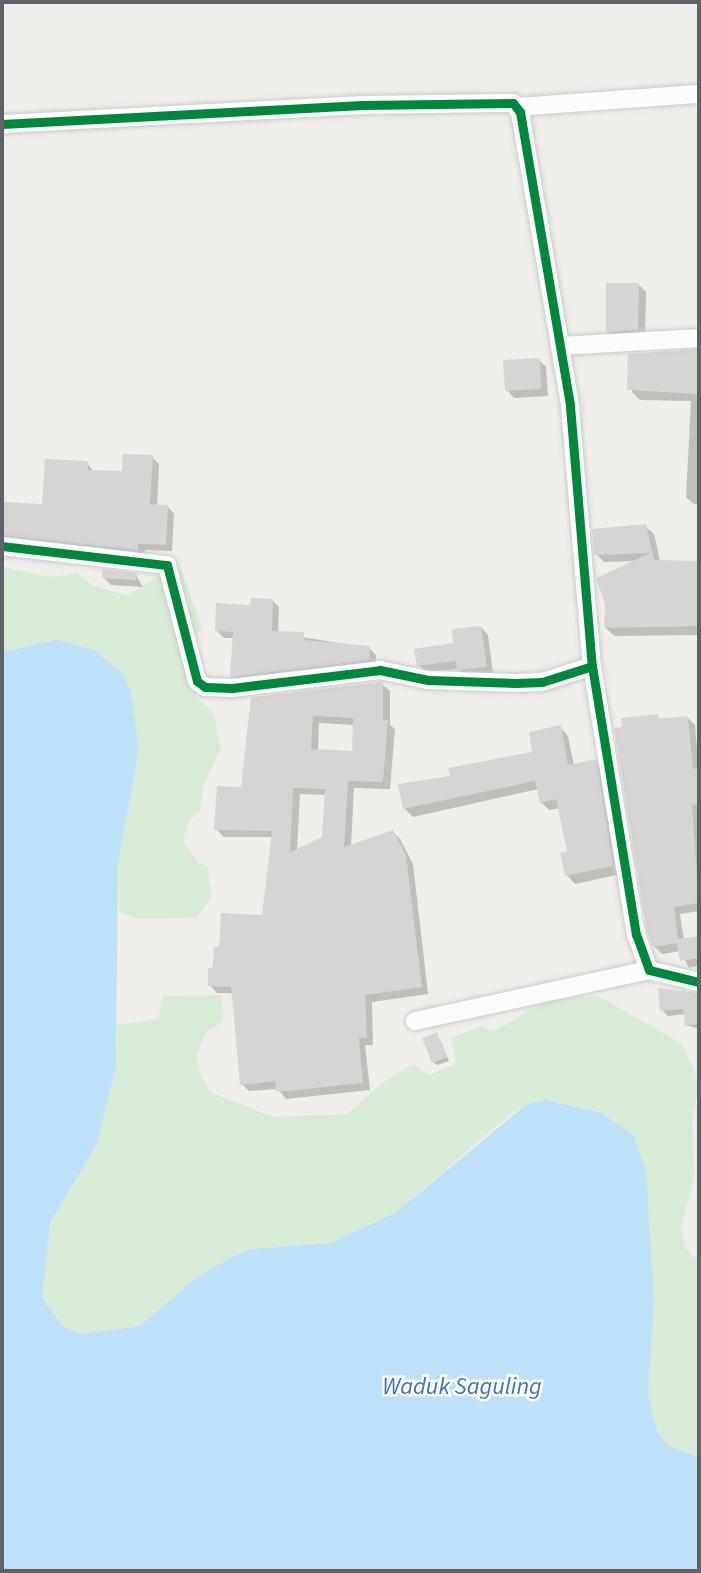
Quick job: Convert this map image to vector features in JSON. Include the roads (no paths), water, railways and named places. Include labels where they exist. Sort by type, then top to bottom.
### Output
[{"type":"street","points":[[2,124],[363,105],[502,102],[517,107],[699,94]]},
{"type":"street","points":[[517,107],[569,407],[592,666],[617,836],[640,955],[649,970]]},
{"type":"street","points":[[559,346],[699,338]]},
{"type":"street","points":[[2,546],[167,565],[197,681],[205,687],[232,688],[380,670],[428,681],[506,684],[542,682],[592,666]]},
{"type":"street","points":[[415,1021],[649,970],[699,982]]},
{"type":"water","name":"Waduk Saguling","points":[[57,640],[95,650],[123,675],[131,693],[139,750],[118,863],[116,1067],[97,1144],[50,1223],[42,1298],[64,1327],[81,1334],[140,1326],[197,1277],[232,1257],[251,1249],[331,1243],[395,1213],[527,1104],[546,1100],[602,1113],[633,1135],[646,1170],[654,1302],[648,1394],[657,1430],[668,1446],[699,1457],[699,1571],[2,1571],[2,652]]}]
